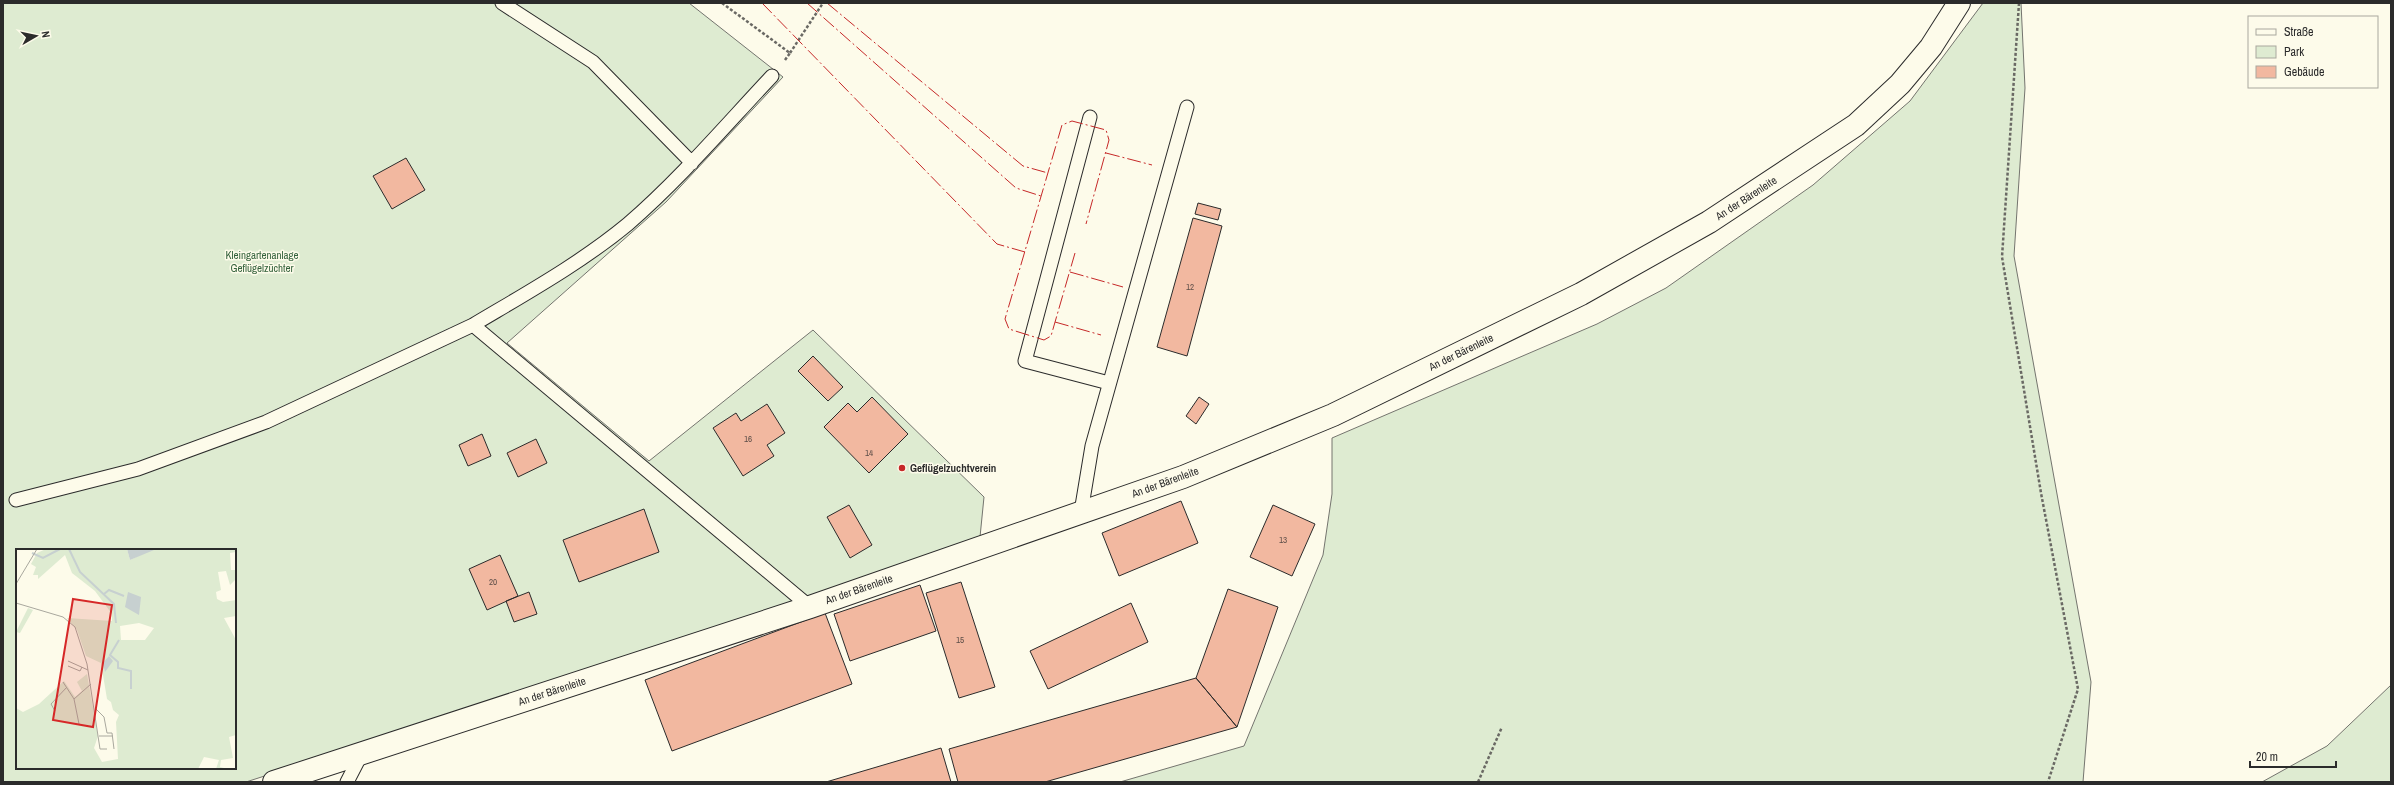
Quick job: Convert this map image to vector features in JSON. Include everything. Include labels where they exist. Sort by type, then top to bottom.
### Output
[{"type":"street","name":"An der Bärenleite","points":[[274,782],[810,607],[1183,477],[1332,415],[1581,294],[1709,222],[1856,125],[1905,79],[1931,46],[1959,3]]},
{"type":"lane","points":[[502,3],[593,62],[692,163]]},
{"type":"lane","points":[[16,500],[138,469],[266,422],[473,325],[552,278],[627,224],[692,163],[772,76]]},
{"type":"lane","points":[[1081,512],[1092,446],[1187,107]]},
{"type":"lane","points":[[1090,117],[1025,361],[1109,383]]},
{"type":"lane","points":[[473,325],[810,607]]},
{"type":"lane","points":[[347,782],[362,753]]},
{"type":"path","points":[[722,3],[790,53]]},
{"type":"path","points":[[772,76],[790,53],[823,3]]},
{"type":"path","points":[[2018,3],[2002,257],[2041,493],[2078,689],[2048,782]]},
{"type":"path","points":[[1478,782],[1502,727]]},
{"type":"green space","name":"Kleingartenanlage Geflügelzüchter","points":[[3,3],[689,3],[783,77],[666,202],[507,343],[649,461],[813,330],[984,497],[980,537],[772,612],[246,782],[3,782]]},
{"type":"green space","points":[[1983,3],[2021,3],[2025,88],[2014,256],[2091,682],[2083,782],[1120,782],[1244,746],[1323,555],[1332,494],[1332,438],[1597,324],[1666,288],[1813,185],[1910,101]]},
{"type":"green space","points":[[2391,685],[2391,782],[2262,782],[2327,746]]},
{"type":"building","points":[[406,158],[425,190],[392,209],[373,176]]},
{"type":"building","points":[[1198,203],[1221,209],[1218,220],[1195,214]]},
{"type":"building","points":[[1193,218],[1222,226],[1187,356],[1157,347]]},
{"type":"building","points":[[813,356],[843,387],[828,401],[798,371]]},
{"type":"building","points":[[872,397],[908,434],[869,473],[824,427],[848,403],[857,412]]},
{"type":"building","points":[[1199,397],[1209,404],[1196,424],[1186,416]]},
{"type":"building","points":[[767,404],[785,433],[767,445],[774,456],[743,476],[713,428],[736,413],[741,421]]},
{"type":"building","points":[[482,434],[491,456],[468,466],[459,445]]},
{"type":"building","points":[[536,439],[547,463],[518,477],[507,453]]},
{"type":"building","points":[[1181,501],[1198,543],[1119,576],[1102,533]]},
{"type":"building","points":[[849,505],[872,545],[850,558],[827,517]]},
{"type":"building","points":[[1273,505],[1315,524],[1292,576],[1250,557]]},
{"type":"building","points":[[644,509],[659,552],[579,582],[563,540]]},
{"type":"building","points":[[500,555],[518,596],[487,610],[469,569]]},
{"type":"building","points":[[961,582],[995,687],[959,698],[926,593]]},
{"type":"building","points":[[920,585],[936,631],[850,661],[834,614]]},
{"type":"building","points":[[1228,589],[1278,607],[1237,727],[1196,678]]},
{"type":"building","points":[[529,592],[537,614],[514,622],[506,601]]},
{"type":"building","points":[[1131,603],[1148,642],[1048,689],[1030,651]]},
{"type":"building","points":[[825,613],[852,684],[672,751],[645,680]]},
{"type":"building","points":[[1196,678],[1237,727],[1045,782],[958,782],[949,749]]},
{"type":"building","points":[[941,748],[951,782],[826,782]]},
{"type":"power","points":[[762,3],[997,244],[1025,252]]},
{"type":"power","points":[[807,3],[1016,188],[1041,196]]},
{"type":"power","points":[[827,3],[1023,166],[1048,173]]},
{"type":"power","points":[[1075,253],[1051,336],[1044,340],[1009,329],[1005,319],[1062,125],[1072,121],[1106,130],[1109,140],[1086,224]]},
{"type":"power","points":[[1106,153],[1152,165]]},
{"type":"power","points":[[1070,272],[1123,287]]},
{"type":"power","points":[[1055,322],[1101,335]]},
{"type":"place","name":"Geflügelzuchtverein","points":[[902,468]]}]
